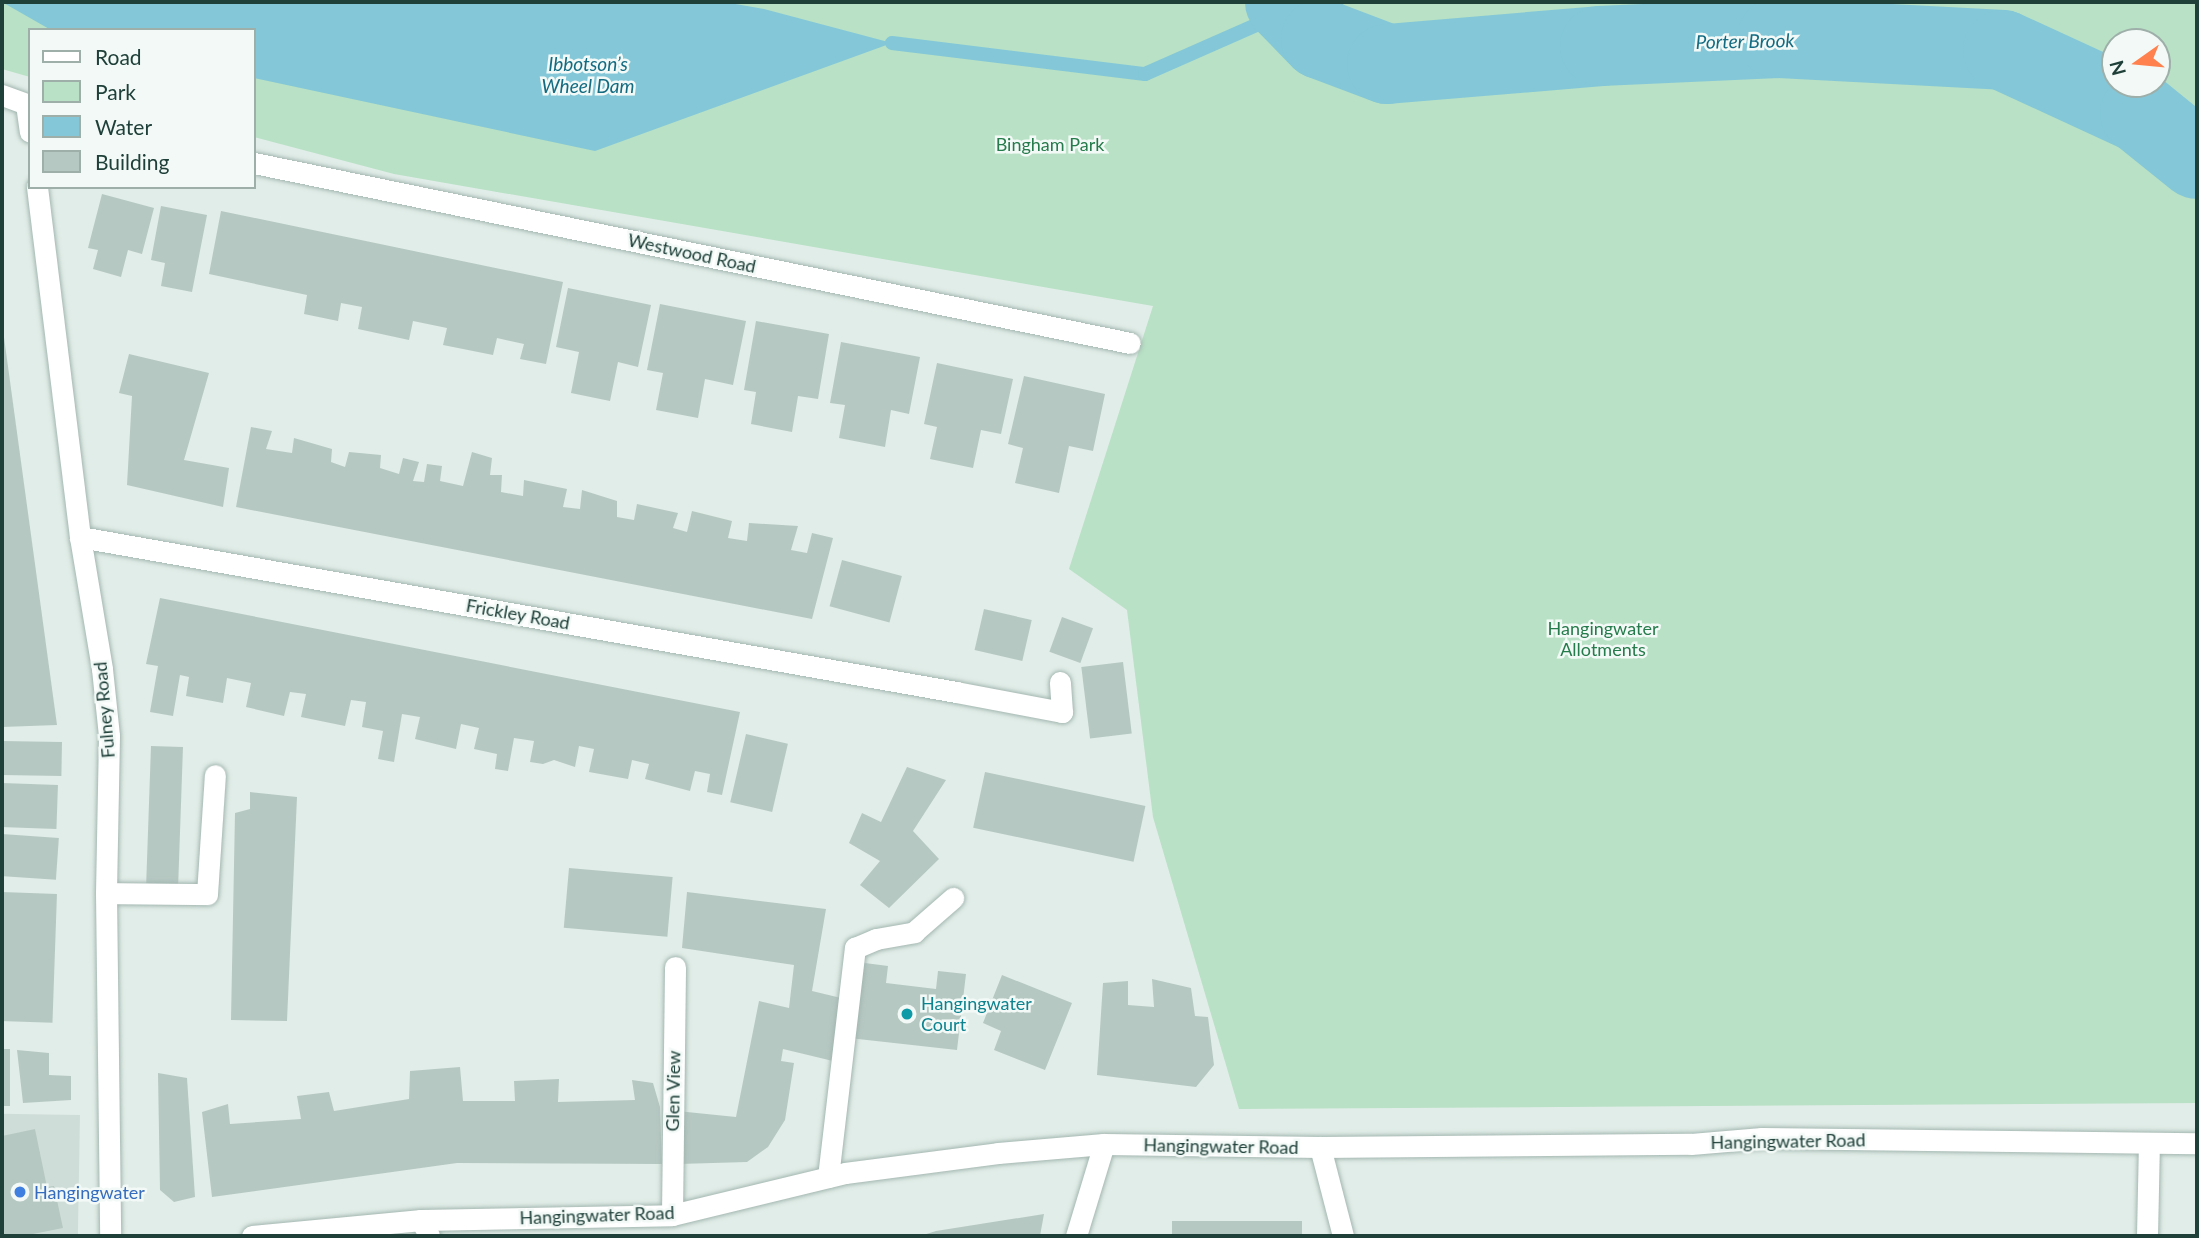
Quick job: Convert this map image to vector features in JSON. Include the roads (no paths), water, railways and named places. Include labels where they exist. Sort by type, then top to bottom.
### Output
[{"type":"street","points":[[2,95],[28,104]]},
{"type":"street","name":"Westwood Road","points":[[256,163],[1130,343]]},
{"type":"street","name":"Fulney Road","points":[[37,189],[79,537],[109,736],[106,893],[110,1236]]},
{"type":"street","name":"Frickley Road","points":[[79,537],[1062,712],[1060,682]]},
{"type":"street","points":[[106,893],[207,894],[215,775]]},
{"type":"street","points":[[828,1177],[855,948],[876,939],[914,932],[953,898]]},
{"type":"street","name":"Glen View","points":[[672,1214],[675,967]]},
{"type":"street","name":"Hangingwater Road","points":[[252,1236],[672,1214],[828,1177],[998,1153],[1104,1144],[1320,1147],[1691,1144],[1762,1138],[2197,1143]]},
{"type":"street","points":[[2147,1236],[2149,1143]]},
{"type":"street","points":[[1076,1236],[1104,1144]]},
{"type":"street","points":[[1320,1147],[1343,1236]]},
{"type":"water","name":"Ibbotson’s Wheel Dam","points":[[2,2],[724,2],[764,9],[892,43],[595,151],[256,78],[256,28],[48,28]]},
{"type":"waterway","name":"Porter Brook","points":[[1285,2],[1321,39],[1387,64],[1600,46],[1777,38],[2003,50],[2140,113],[2197,159]]},
{"type":"waterway","points":[[892,43],[1145,74],[1290,10]]},
{"type":"place","name":"Hangingwater Court","points":[[907,1014]]},
{"type":"place","name":"Hangingwater","points":[[20,1192]]},
{"type":"park label","name":"Bingham Park","points":[[1050,144]]},
{"type":"park label","name":"Hangingwater Allotments","points":[[1603,639]]}]
